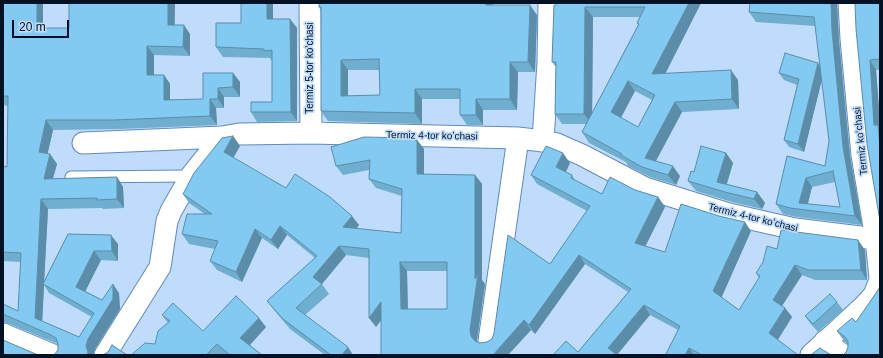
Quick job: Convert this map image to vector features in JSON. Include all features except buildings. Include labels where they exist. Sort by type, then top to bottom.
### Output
[{"type":"street","name":"Termiz 5-tor koʼchasi","points":[[310,3],[311,133]]},
{"type":"street","points":[[542,141],[549,46],[549,3]]},
{"type":"street","name":"Termiz koʻchasi","points":[[818,348],[863,307],[874,294],[880,279],[876,239],[862,154],[849,3]]},
{"type":"street","name":"Termiz 4-tor koʼchasi","points":[[83,143],[222,137],[239,134],[270,133],[518,138],[557,144],[582,154],[645,188],[729,214],[795,229],[876,239]]},
{"type":"street","points":[[105,355],[160,267],[167,221],[171,211],[191,176],[222,137]]},
{"type":"street","points":[[489,341],[518,138]]},
{"type":"street","points":[[3,334],[53,355]]},
{"type":"street","points":[[818,348],[843,355]]},
{"type":"lane","points":[[71,177],[191,176]]}]
